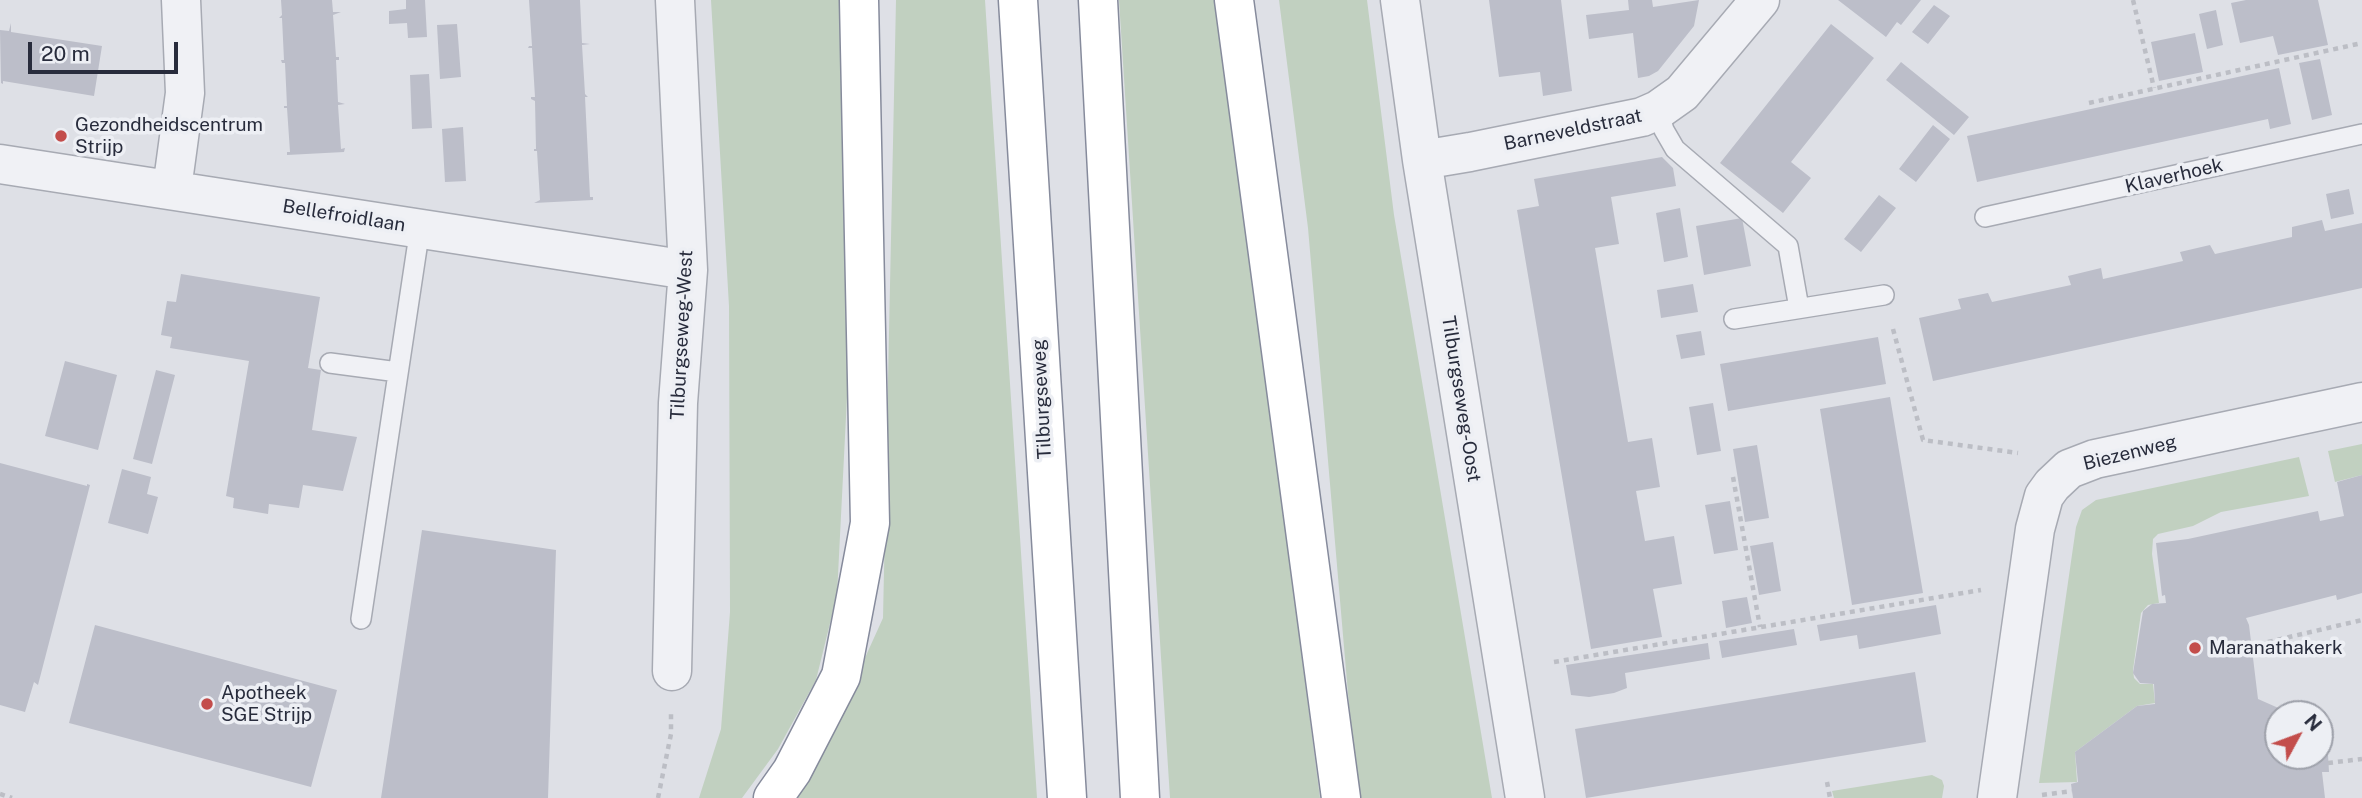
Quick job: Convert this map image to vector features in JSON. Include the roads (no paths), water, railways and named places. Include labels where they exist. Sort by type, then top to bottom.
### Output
[{"type":"highway","points":[[774,798],[792,771],[841,676],[870,523],[859,0]]},
{"type":"highway","name":"Tilburgseweg","points":[[1018,0],[1067,798]]},
{"type":"highway","points":[[1098,0],[1140,798]]},
{"type":"highway","points":[[1234,0],[1341,798]]},
{"type":"street","points":[[172,189],[185,93],[181,0]]},
{"type":"street","name":"Tilburgseweg-West","points":[[672,671],[678,403],[688,270],[675,0]]},
{"type":"street","name":"Tilburgseweg-Oost","points":[[1400,0],[1422,160],[1525,798]]},
{"type":"street","name":"Barneveldstraat","points":[[1422,160],[1642,117],[1658,110],[1682,93],[1760,0]]},
{"type":"street","name":"Bellefroidlaan","points":[[0,164],[688,270]]},
{"type":"street","name":"Biezenweg","points":[[1997,798],[2035,529],[2044,496],[2052,485],[2069,469],[2095,459],[2362,402]]},
{"type":"lane","points":[[1658,110],[1664,130],[1675,149],[1788,246],[1799,308]]},
{"type":"lane","name":"Klaverhoek","points":[[1985,217],[2362,134]]},
{"type":"lane","points":[[361,620],[420,228]]},
{"type":"lane","points":[[1734,319],[1884,295]]},
{"type":"lane","points":[[330,363],[398,372]]},
{"type":"place","name":"Gezondheidscentrum Strijp","points":[[61,136]]},
{"type":"place","name":"Maranathakerk","points":[[2195,648]]},
{"type":"place","name":"Apotheek SGE Strijp","points":[[207,704]]}]
